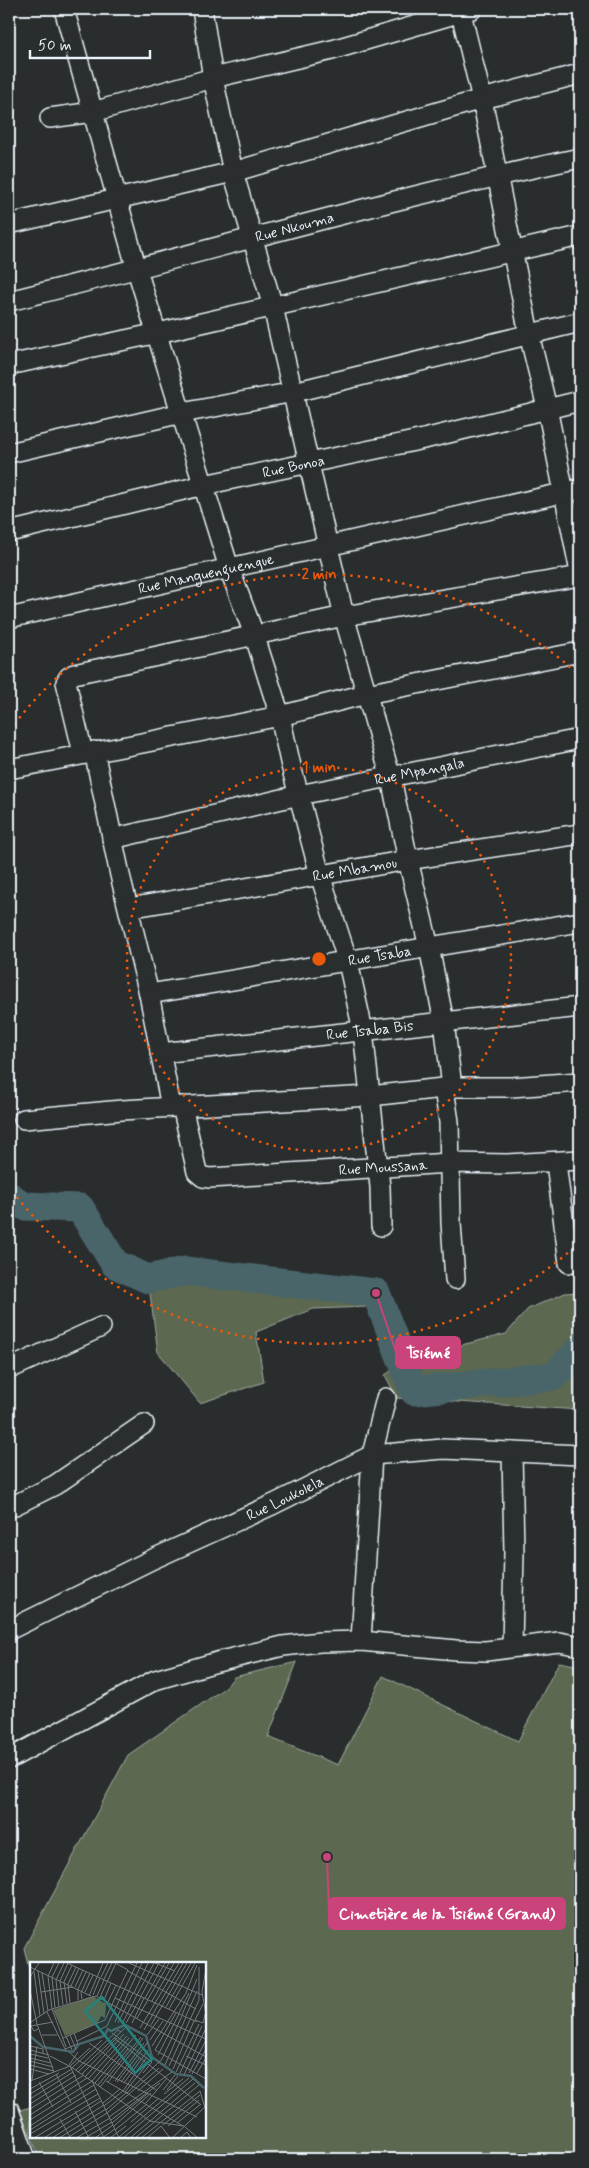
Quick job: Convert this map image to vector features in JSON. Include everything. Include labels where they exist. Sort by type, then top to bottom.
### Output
[{"type":"street","points":[[64,9],[137,270],[229,568],[255,636],[280,716],[320,875],[348,962],[363,1031],[380,1187],[382,1226]]},
{"type":"street","points":[[202,9],[213,78],[233,172],[273,307],[344,616],[390,778],[429,947],[444,1022],[455,1279]]},
{"type":"street","points":[[50,118],[93,112],[213,78],[332,50],[464,10],[529,334],[546,408],[572,491],[580,574],[344,616],[74,674],[68,677],[66,682],[112,839],[149,994],[160,1052],[177,1107]]},
{"type":"street","points":[[9,224],[233,172],[482,99],[580,74]]},
{"type":"street","name":"Rue Nkouma","points":[[9,301],[137,270],[251,238],[498,175],[580,158]]},
{"type":"street","points":[[9,365],[158,334],[580,236]]},
{"type":"street","points":[[9,453],[182,413],[294,392],[580,322]]},
{"type":"street","name":"Rue Bonoa","points":[[9,532],[204,485],[424,438],[580,401]]},
{"type":"street","name":"Rue Manguenguengue","points":[[9,618],[572,491]]},
{"type":"street","points":[[9,769],[88,752],[280,716],[366,694],[580,652]]},
{"type":"street","name":"Rue Mpangala","points":[[112,839],[299,796],[580,739]]},
{"type":"street","name":"Rue Mbamou","points":[[129,908],[408,860],[580,834]]},
{"type":"street","name":"Rue Tsaba","points":[[149,994],[580,922]]},
{"type":"street","name":"Rue Tsaba Bis","points":[[160,1052],[580,1007]]},
{"type":"street","points":[[24,1119],[177,1107],[370,1096],[448,1088],[511,1087],[580,1082]]},
{"type":"street","name":"Rue Moussana","points":[[177,1107],[197,1172],[203,1177],[210,1178],[377,1166],[580,1160]]},
{"type":"street","points":[[556,1162],[569,1263]]},
{"type":"street","points":[[9,1370],[101,1327]]},
{"type":"street","points":[[361,1641],[372,1455],[386,1398]]},
{"type":"street","points":[[9,1508],[55,1485],[144,1424]]},
{"type":"street","name":"Rue Loukolela","points":[[9,1630],[153,1559],[274,1504],[372,1455],[443,1449],[580,1455]]},
{"type":"street","points":[[512,1452],[514,1552],[512,1647]]},
{"type":"street","points":[[9,1759],[155,1680],[283,1646],[320,1642],[361,1641],[486,1651],[559,1642],[580,1646]]},
{"type":"street","points":[[9,2110],[26,2159]]},
{"type":"green space","points":[[148,1279],[355,1281],[368,1307],[313,1309],[256,1332],[264,1382],[200,1403],[158,1352]]},
{"type":"green space","points":[[580,1292],[580,1410],[397,1398],[385,1375],[413,1357],[506,1334],[528,1309],[565,1293]]},
{"type":"green space","points":[[297,1662],[268,1737],[338,1765],[383,1676],[518,1741],[559,1662],[580,1666],[580,2159],[40,2159],[31,2138],[206,2138],[206,1962],[30,1962],[30,1972],[24,1948],[128,1755],[226,1687],[234,1677]]},
{"type":"green space","points":[[30,2107],[30,2135],[20,2110]]},
{"type":"waterway","points":[[9,1196],[24,1206],[80,1208],[115,1264],[148,1279],[185,1271],[376,1293],[414,1391],[554,1376],[580,1350]]},
{"type":"place","name":"Tsiémé","points":[[376,1293]]},
{"type":"place","name":"Cimetière de la Tsiémé (Grand)","points":[[327,1857]]}]
